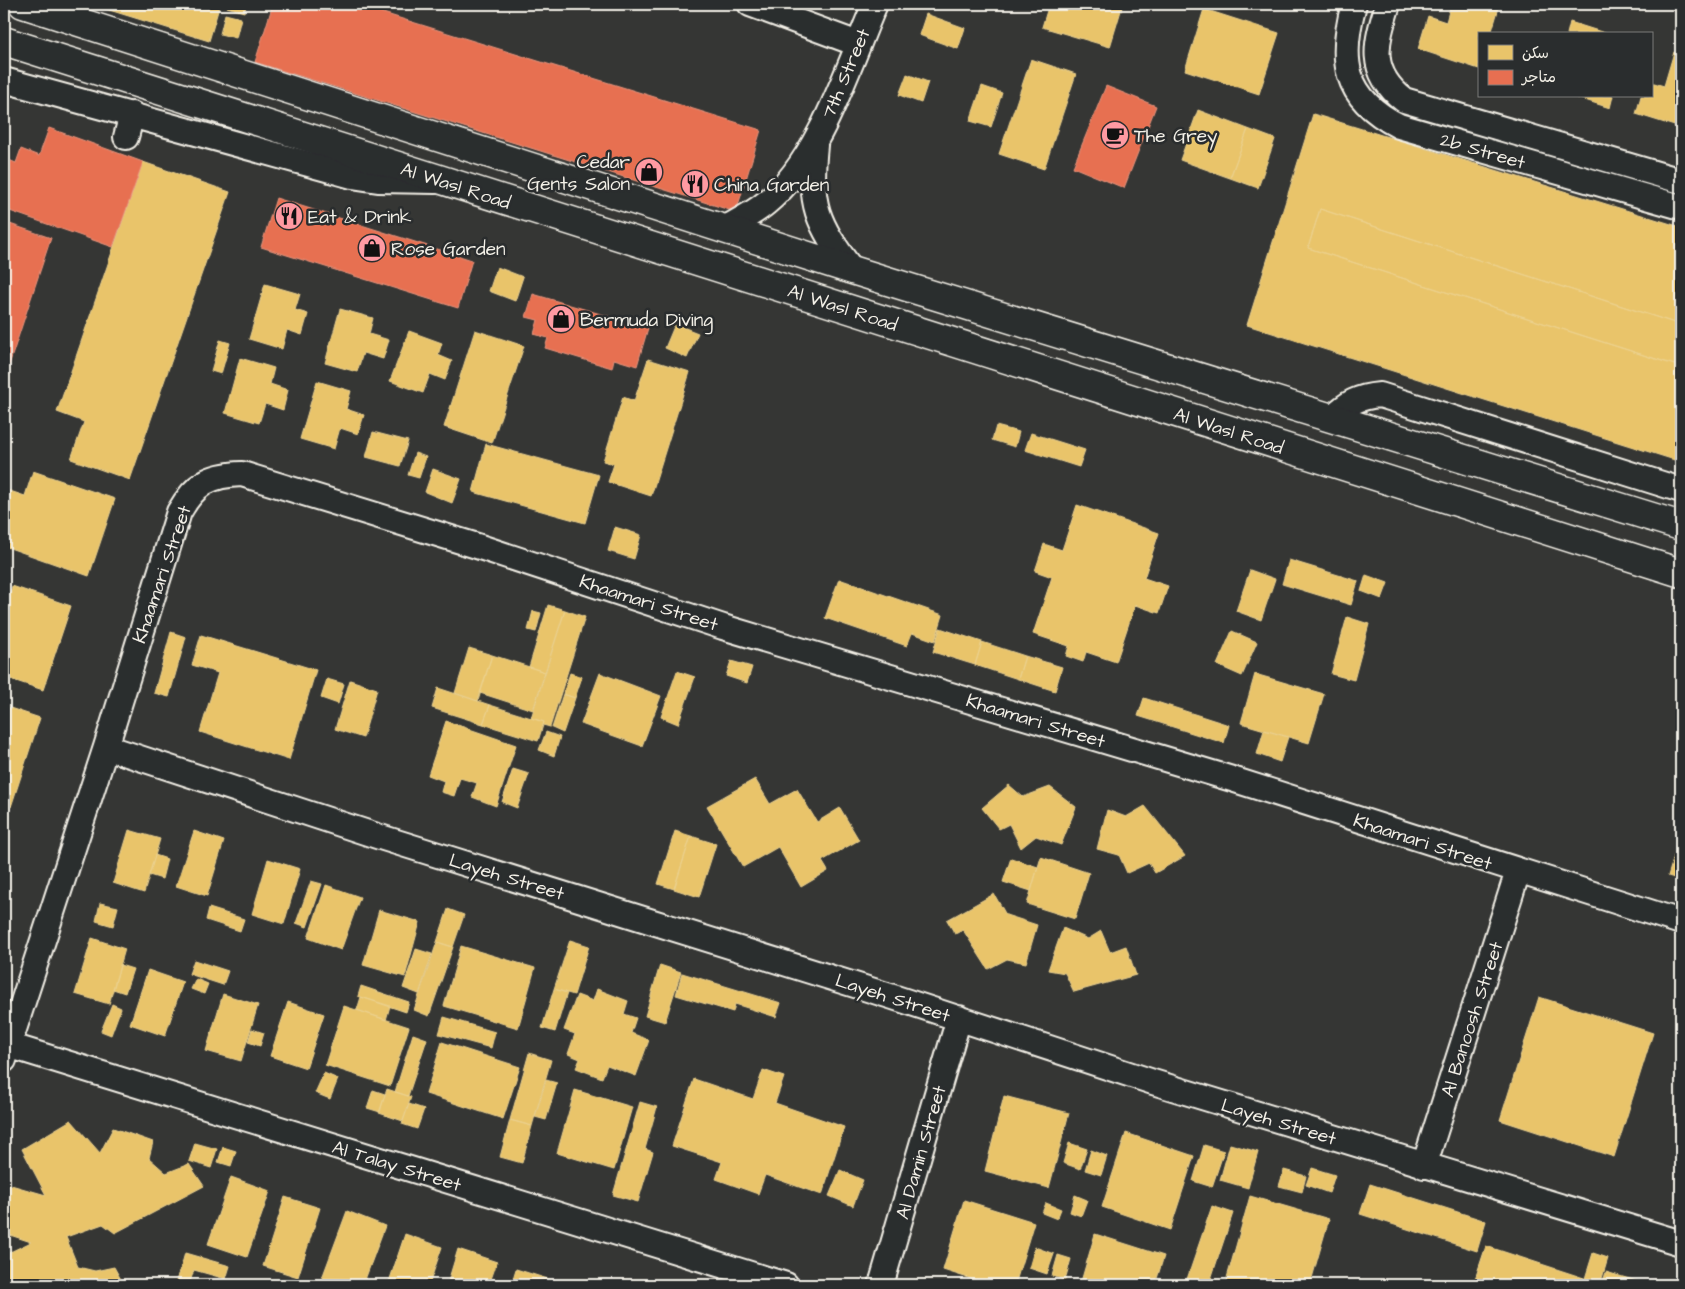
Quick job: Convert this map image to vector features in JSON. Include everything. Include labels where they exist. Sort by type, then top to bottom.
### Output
[{"type":"main road","name":"Al Wasl Road","points":[[24,4],[852,270],[1681,526]]},
{"type":"main road","name":"Al Wasl Road","points":[[4,41],[1681,573]]},
{"type":"street","points":[[750,4],[858,44]]},
{"type":"street","name":"7th Street","points":[[724,229],[767,203],[780,190],[816,143],[875,4]]},
{"type":"street","name":"2b Street","points":[[1354,4],[1347,29],[1346,59],[1352,80],[1363,100],[1386,119],[1399,126],[1681,207]]},
{"type":"street","name":"2b Street","points":[[1388,4],[1379,34],[1377,60],[1380,72],[1394,92],[1404,100],[1681,181]]},
{"type":"street","points":[[4,80],[352,176],[405,182],[444,181]]},
{"type":"street","points":[[126,137],[132,114]]},
{"type":"street","name":"7th Street","points":[[816,143],[812,178],[817,213],[831,243],[852,270]]},
{"type":"street","points":[[1332,418],[1344,405],[1361,397],[1380,395],[1681,490]]},
{"type":"street","name":"Khaamari Street","points":[[6,1053],[106,747],[179,512],[189,495],[204,482],[222,474],[242,474],[477,546],[724,627],[1204,770],[1681,922]]},
{"type":"street","name":"Layeh Street","points":[[106,747],[377,836],[959,1018],[1154,1082],[1681,1243]]},
{"type":"street","name":"Al Banoosh Street","points":[[1424,1166],[1518,871]]},
{"type":"street","name":"Al Damin Street","points":[[881,1285],[959,1018]]},
{"type":"street","name":"Al Talay Street","points":[[6,1053],[786,1285]]},
{"type":"building: سكن","points":[[90,4],[220,4],[209,41]]},
{"type":"building: سكن","points":[[228,4],[247,4],[244,12],[227,7]]},
{"type":"building: سكن","points":[[1049,4],[1123,4],[1110,47],[1042,27]]},
{"type":"building: سكن","points":[[1451,4],[1500,4],[1492,32],[1478,32],[1478,69],[1418,49],[1428,16],[1446,22]]},
{"type":"building: سكن","points":[[1204,9],[1279,33],[1259,94],[1185,70]]},
{"type":"building: سكن","points":[[225,14],[241,18],[236,38],[220,34]]},
{"type":"building: سكن","points":[[926,14],[965,28],[958,49],[919,35]]},
{"type":"building: سكن","points":[[1570,22],[1602,32],[1568,32]]},
{"type":"building: سكن","points":[[1674,52],[1681,54],[1681,128],[1636,114],[1640,98],[1652,98],[1652,82],[1664,86]]},
{"type":"building: سكن","points":[[1031,59],[1076,74],[1044,169],[999,154]]},
{"type":"building: سكن","points":[[907,74],[928,82],[921,103],[899,95]]},
{"type":"building: سكن","points":[[982,86],[1002,93],[991,127],[970,121]]},
{"type":"building: سكن","points":[[1578,98],[1612,98],[1610,108]]},
{"type":"building: سكن","points":[[1198,110],[1248,129],[1230,178],[1180,160]]},
{"type":"building: سكن","points":[[1313,114],[1681,227],[1681,325],[1320,209],[1308,248],[1681,367],[1681,462],[1247,325]]},
{"type":"building: سكن","points":[[1248,129],[1275,139],[1258,188],[1230,178]]},
{"type":"building: سكن","points":[[143,162],[230,192],[130,480],[71,459],[84,422],[57,412]]},
{"type":"building: سكن","points":[[1320,209],[1681,325],[1681,367],[1308,248]]},
{"type":"building: سكن","points":[[497,267],[523,277],[515,301],[489,291]]},
{"type":"building: سكن","points":[[265,284],[300,294],[295,310],[308,314],[302,335],[287,330],[282,349],[249,339]]},
{"type":"building: سكن","points":[[340,309],[373,318],[369,334],[389,340],[383,359],[363,353],[357,372],[325,363]]},
{"type":"building: سكن","points":[[675,324],[698,333],[687,358],[665,348]]},
{"type":"building: سكن","points":[[475,330],[524,346],[492,443],[444,427]]},
{"type":"building: سكن","points":[[409,331],[442,343],[438,355],[452,361],[445,380],[430,374],[423,393],[390,381]]},
{"type":"building: سكن","points":[[220,340],[230,343],[221,374],[211,371]]},
{"type":"building: سكن","points":[[240,358],[274,368],[270,384],[288,390],[283,410],[265,404],[259,423],[225,413]]},
{"type":"building: سكن","points":[[648,359],[690,372],[651,496],[608,482],[614,464],[603,461],[623,397],[634,401]]},
{"type":"building: سكن","points":[[317,381],[351,391],[346,409],[364,415],[358,434],[340,428],[334,449],[300,439]]},
{"type":"building: سكن","points":[[996,426],[1019,432],[1015,447],[992,440]]},
{"type":"building: سكن","points":[[373,432],[408,441],[400,466],[366,457]]},
{"type":"building: سكن","points":[[1031,433],[1085,450],[1079,467],[1025,450]]},
{"type":"building: سكن","points":[[486,444],[599,475],[585,523],[473,492]]},
{"type":"building: سكن","points":[[415,453],[426,457],[419,478],[408,475]]},
{"type":"building: سكن","points":[[433,469],[461,479],[452,503],[425,492]]},
{"type":"building: سكن","points":[[33,471],[115,499],[89,576],[4,546],[4,489],[25,496]]},
{"type":"building: سكن","points":[[1077,505],[1159,533],[1144,578],[1168,586],[1159,613],[1135,605],[1116,662],[1086,652],[1083,662],[1066,656],[1069,646],[1033,634],[1052,577],[1035,571],[1044,544],[1062,550]]},
{"type":"building: سكن","points":[[615,527],[641,535],[634,559],[608,551]]},
{"type":"building: سكن","points":[[1289,560],[1358,581],[1351,605],[1282,584]]},
{"type":"building: سكن","points":[[1250,570],[1275,579],[1261,620],[1236,611]]},
{"type":"building: سكن","points":[[1366,575],[1388,583],[1382,599],[1361,591]]},
{"type":"building: سكن","points":[[839,579],[943,615],[935,641],[912,633],[907,646],[825,618]]},
{"type":"building: سكن","points":[[12,586],[71,606],[43,690],[4,677],[4,612]]},
{"type":"building: سكن","points":[[548,605],[565,610],[545,672],[529,667]]},
{"type":"building: سكن","points":[[565,610],[585,617],[550,727],[543,725],[544,722],[531,718]]},
{"type":"building: سكن","points":[[533,611],[541,613],[536,632],[528,630]]},
{"type":"building: سكن","points":[[1347,617],[1369,624],[1354,680],[1331,674]]},
{"type":"building: سكن","points":[[940,628],[982,642],[975,665],[933,652]]},
{"type":"building: سكن","points":[[1232,631],[1257,642],[1242,676],[1217,665]]},
{"type":"building: سكن","points":[[171,632],[186,637],[169,697],[154,693]]},
{"type":"building: سكن","points":[[201,635],[316,670],[289,760],[200,732],[218,673],[192,665]]},
{"type":"building: سكن","points":[[982,642],[1025,656],[1018,679],[975,665]]},
{"type":"building: سكن","points":[[469,648],[492,655],[478,701],[455,693]]},
{"type":"building: سكن","points":[[492,655],[545,672],[533,710],[480,693]]},
{"type":"building: سكن","points":[[1025,656],[1062,667],[1055,691],[1018,679]]},
{"type":"building: سكن","points":[[731,661],[752,667],[747,683],[726,676]]},
{"type":"building: سكن","points":[[677,671],[695,677],[678,724],[661,717]]},
{"type":"building: سكن","points":[[570,673],[582,677],[575,698],[563,694]]},
{"type":"building: سكن","points":[[600,673],[661,696],[642,746],[581,724]]},
{"type":"building: سكن","points":[[1255,674],[1324,694],[1309,743],[1241,723]]},
{"type":"building: سكن","points":[[327,679],[344,684],[338,704],[321,698]]},
{"type":"building: سكن","points":[[350,680],[377,689],[363,738],[335,729]]},
{"type":"building: سكن","points":[[438,688],[490,705],[483,724],[432,708]]},
{"type":"building: سكن","points":[[563,694],[575,698],[563,733],[552,728]]},
{"type":"building: سكن","points":[[1144,698],[1229,725],[1224,743],[1138,716]]},
{"type":"building: سكن","points":[[490,705],[544,722],[538,741],[483,724]]},
{"type":"building: سكن","points":[[4,706],[40,718],[11,807],[4,804]]},
{"type":"building: سكن","points":[[446,721],[516,745],[496,806],[472,797],[477,783],[460,778],[454,796],[441,792],[444,781],[428,775]]},
{"type":"building: سكن","points":[[1264,730],[1288,737],[1280,762],[1257,754]]},
{"type":"building: سكن","points":[[546,732],[560,737],[554,756],[539,750]]},
{"type":"building: سكن","points":[[513,769],[529,774],[517,808],[502,802]]},
{"type":"building: سكن","points":[[755,779],[770,804],[797,789],[817,822],[840,808],[859,840],[822,861],[828,871],[801,887],[778,847],[743,867],[707,806]]},
{"type":"building: سكن","points":[[1009,785],[1023,797],[1050,787],[1076,807],[1061,845],[1036,836],[1021,848],[1009,824],[999,829],[982,808]]},
{"type":"building: سكن","points":[[1145,806],[1185,856],[1155,873],[1149,863],[1127,873],[1119,855],[1097,849],[1107,810],[1126,817]]},
{"type":"building: سكن","points":[[129,830],[160,839],[144,893],[113,883]]},
{"type":"building: سكن","points":[[194,831],[224,841],[207,896],[176,886]]},
{"type":"building: سكن","points":[[675,831],[691,836],[674,889],[658,884]]},
{"type":"building: سكن","points":[[1681,833],[1681,880],[1668,876]]},
{"type":"building: سكن","points":[[691,836],[716,844],[699,897],[674,889]]},
{"type":"building: سكن","points":[[155,855],[167,859],[162,879],[149,875]]},
{"type":"building: سكن","points":[[1041,857],[1089,873],[1075,919],[1027,904]]},
{"type":"building: سكن","points":[[1011,858],[1038,867],[1031,891],[1003,882]]},
{"type":"building: سكن","points":[[268,859],[300,869],[284,924],[252,914]]},
{"type":"building: سكن","points":[[311,881],[322,884],[307,927],[296,923]]},
{"type":"building: سكن","points":[[326,885],[360,897],[341,950],[308,938]]},
{"type":"building: سكن","points":[[994,894],[1006,915],[1037,925],[1026,963],[1007,959],[988,969],[963,930],[955,934],[947,920]]},
{"type":"building: سكن","points":[[100,903],[118,907],[113,926],[96,921]]},
{"type":"building: سكن","points":[[209,908],[244,919],[240,931],[206,920]]},
{"type":"building: سكن","points":[[448,909],[464,915],[453,947],[437,942]]},
{"type":"building: سكن","points":[[379,910],[420,922],[405,977],[363,965]]},
{"type":"building: سكن","points":[[1063,928],[1088,939],[1101,931],[1110,952],[1126,946],[1136,975],[1074,992],[1065,973],[1048,970]]},
{"type":"building: سكن","points":[[92,938],[125,949],[109,1004],[75,994]]},
{"type":"building: سكن","points":[[570,940],[589,946],[574,995],[554,989]]},
{"type":"building: سكن","points":[[437,942],[453,947],[429,1016],[414,1010]]},
{"type":"building: سكن","points":[[461,946],[535,968],[518,1028],[444,1006]]},
{"type":"building: سكن","points":[[416,949],[432,954],[419,994],[403,988]]},
{"type":"building: سكن","points":[[194,960],[228,971],[223,985],[189,974]]},
{"type":"building: سكن","points":[[120,965],[133,969],[125,993],[113,989]]},
{"type":"building: سكن","points":[[660,965],[681,972],[665,1022],[645,1016]]},
{"type":"building: سكن","points":[[148,970],[183,982],[165,1036],[130,1024]]},
{"type":"building: سكن","points":[[682,973],[781,1003],[776,1017],[735,1004],[733,1012],[676,995]]},
{"type":"building: سكن","points":[[196,979],[208,984],[204,994],[191,989]]},
{"type":"building: سكن","points":[[361,986],[409,1002],[406,1012],[358,996]]},
{"type":"building: سكن","points":[[554,989],[567,993],[555,1032],[542,1028]]},
{"type":"building: سكن","points":[[597,989],[628,1001],[624,1014],[636,1018],[631,1033],[649,1040],[636,1076],[607,1065],[602,1078],[576,1068],[580,1059],[568,1054],[575,1034],[564,1030],[577,995],[593,1001]]},
{"type":"building: سكن","points":[[223,994],[258,1005],[241,1061],[206,1051]]},
{"type":"building: سكن","points":[[361,997],[390,1006],[386,1020],[357,1010]]},
{"type":"building: سكن","points":[[1539,997],[1653,1033],[1614,1157],[1500,1120]]},
{"type":"building: سكن","points":[[288,1002],[324,1014],[306,1068],[270,1056]]},
{"type":"building: سكن","points":[[112,1004],[121,1008],[111,1035],[101,1031]]},
{"type":"building: سكن","points":[[344,1006],[409,1027],[390,1086],[325,1065]]},
{"type":"building: سكن","points":[[444,1017],[495,1032],[491,1048],[439,1034]]},
{"type":"building: سكن","points":[[252,1029],[264,1033],[260,1046],[248,1042]]},
{"type":"building: سكن","points":[[413,1034],[427,1039],[408,1096],[395,1092]]},
{"type":"building: سكن","points":[[442,1042],[520,1067],[503,1119],[426,1094]]},
{"type":"building: سكن","points":[[529,1053],[551,1060],[532,1126],[510,1120]]},
{"type":"building: سكن","points":[[763,1070],[784,1077],[775,1103],[844,1127],[822,1195],[765,1175],[758,1194],[716,1179],[722,1162],[672,1146],[694,1079],[753,1099]]},
{"type":"building: سكن","points":[[324,1073],[338,1079],[330,1099],[315,1093]]},
{"type":"building: سكن","points":[[546,1080],[557,1083],[546,1120],[535,1117]]},
{"type":"building: سكن","points":[[387,1089],[411,1097],[403,1121],[379,1113]]},
{"type":"building: سكن","points":[[373,1090],[385,1094],[380,1112],[367,1108]]},
{"type":"building: سكن","points":[[575,1090],[632,1107],[614,1170],[557,1153]]},
{"type":"building: سكن","points":[[1004,1096],[1069,1113],[1049,1188],[985,1171]]},
{"type":"building: سكن","points":[[640,1102],[657,1107],[645,1149],[653,1152],[638,1202],[613,1195]]},
{"type":"building: سكن","points":[[409,1104],[424,1109],[417,1129],[402,1124]]},
{"type":"building: سكن","points":[[71,1120],[100,1153],[113,1128],[153,1142],[149,1158],[166,1173],[189,1164],[204,1186],[115,1233],[103,1224],[66,1237],[78,1267],[95,1271],[114,1267],[124,1285],[4,1285],[4,1255],[31,1242],[4,1233],[4,1183],[46,1195],[22,1149]]},
{"type":"building: سكن","points":[[510,1120],[532,1126],[522,1163],[500,1157]]},
{"type":"building: سكن","points":[[1126,1133],[1194,1156],[1170,1230],[1102,1207]]},
{"type":"building: سكن","points":[[195,1143],[217,1149],[211,1168],[189,1161]]},
{"type":"building: سكن","points":[[1069,1143],[1087,1149],[1080,1169],[1063,1163]]},
{"type":"building: سكن","points":[[1230,1144],[1258,1152],[1248,1188],[1220,1180]]},
{"type":"building: سكن","points":[[1204,1145],[1224,1151],[1212,1187],[1193,1181]]},
{"type":"building: سكن","points":[[223,1147],[236,1151],[231,1166],[218,1162]]},
{"type":"building: سكن","points":[[1091,1150],[1107,1156],[1101,1175],[1085,1170]]},
{"type":"building: سكن","points":[[1312,1168],[1335,1175],[1329,1193],[1306,1185]]},
{"type":"building: سكن","points":[[840,1170],[863,1180],[853,1206],[829,1196]]},
{"type":"building: سكن","points":[[1284,1170],[1306,1176],[1302,1192],[1279,1186]]},
{"type":"building: سكن","points":[[231,1177],[270,1191],[247,1257],[208,1244]]},
{"type":"building: سكن","points":[[1370,1184],[1486,1221],[1477,1251],[1360,1214]]},
{"type":"building: سكن","points":[[1075,1195],[1087,1200],[1081,1216],[1070,1212]]},
{"type":"building: سكن","points":[[1250,1196],[1329,1219],[1310,1285],[1225,1285]]},
{"type":"building: سكن","points":[[285,1197],[320,1208],[298,1277],[263,1266]]},
{"type":"building: سكن","points":[[964,1200],[1034,1222],[1015,1285],[990,1285],[943,1270]]},
{"type":"building: سكن","points":[[1046,1203],[1061,1209],[1057,1219],[1042,1213]]},
{"type":"building: سكن","points":[[1212,1206],[1233,1213],[1209,1285],[1185,1285]]},
{"type":"building: سكن","points":[[347,1211],[385,1226],[363,1285],[342,1285],[322,1278]]},
{"type":"building: سكن","points":[[405,1234],[442,1247],[429,1285],[388,1285]]},
{"type":"building: سكن","points":[[1095,1234],[1164,1256],[1155,1285],[1080,1285]]},
{"type":"building: سكن","points":[[1486,1246],[1584,1278],[1582,1285],[1473,1285]]},
{"type":"building: سكن","points":[[1035,1247],[1054,1254],[1047,1274],[1029,1268]]},
{"type":"building: سكن","points":[[458,1249],[497,1262],[489,1285],[447,1285]]},
{"type":"building: سكن","points":[[185,1253],[230,1266],[226,1279],[194,1270],[189,1285],[176,1285]]},
{"type":"building: سكن","points":[[1593,1253],[1608,1258],[1600,1285],[1583,1285]]},
{"type":"building: سكن","points":[[1058,1255],[1071,1259],[1065,1280],[1052,1276]]},
{"type":"building: سكن","points":[[516,1269],[554,1281],[553,1285],[511,1285]]},
{"type":"building: سكن","points":[[1606,1272],[1650,1285],[1602,1285]]},
{"type":"building: سكن","points":[[141,1281],[153,1285],[140,1285]]},
{"type":"building: متاجر","points":[[273,4],[354,4],[761,130],[736,212],[255,62]]},
{"type":"building: متاجر","points":[[1106,86],[1156,106],[1124,188],[1073,167]]},
{"type":"building: متاجر","points":[[49,128],[143,162],[113,247],[4,209],[4,158],[16,163],[21,149],[39,156]]},
{"type":"building: متاجر","points":[[276,198],[472,260],[458,308],[261,247]]},
{"type":"building: متاجر","points":[[4,222],[51,238],[4,380]]},
{"type":"building: متاجر","points":[[533,294],[648,328],[637,366],[614,359],[612,368],[545,348],[548,338],[534,334],[538,320],[526,317]]},
{"type":"place","name":"The Grey","points":[[1115,135]]},
{"type":"place","name":"Cedar Gents Salon","points":[[649,172]]},
{"type":"place","name":"China Garden","points":[[695,184]]},
{"type":"place","name":"Eat & Drink","points":[[289,216]]},
{"type":"place","name":"Rose Garden","points":[[372,248]]},
{"type":"place","name":"Bermuda Diving","points":[[561,319]]}]
